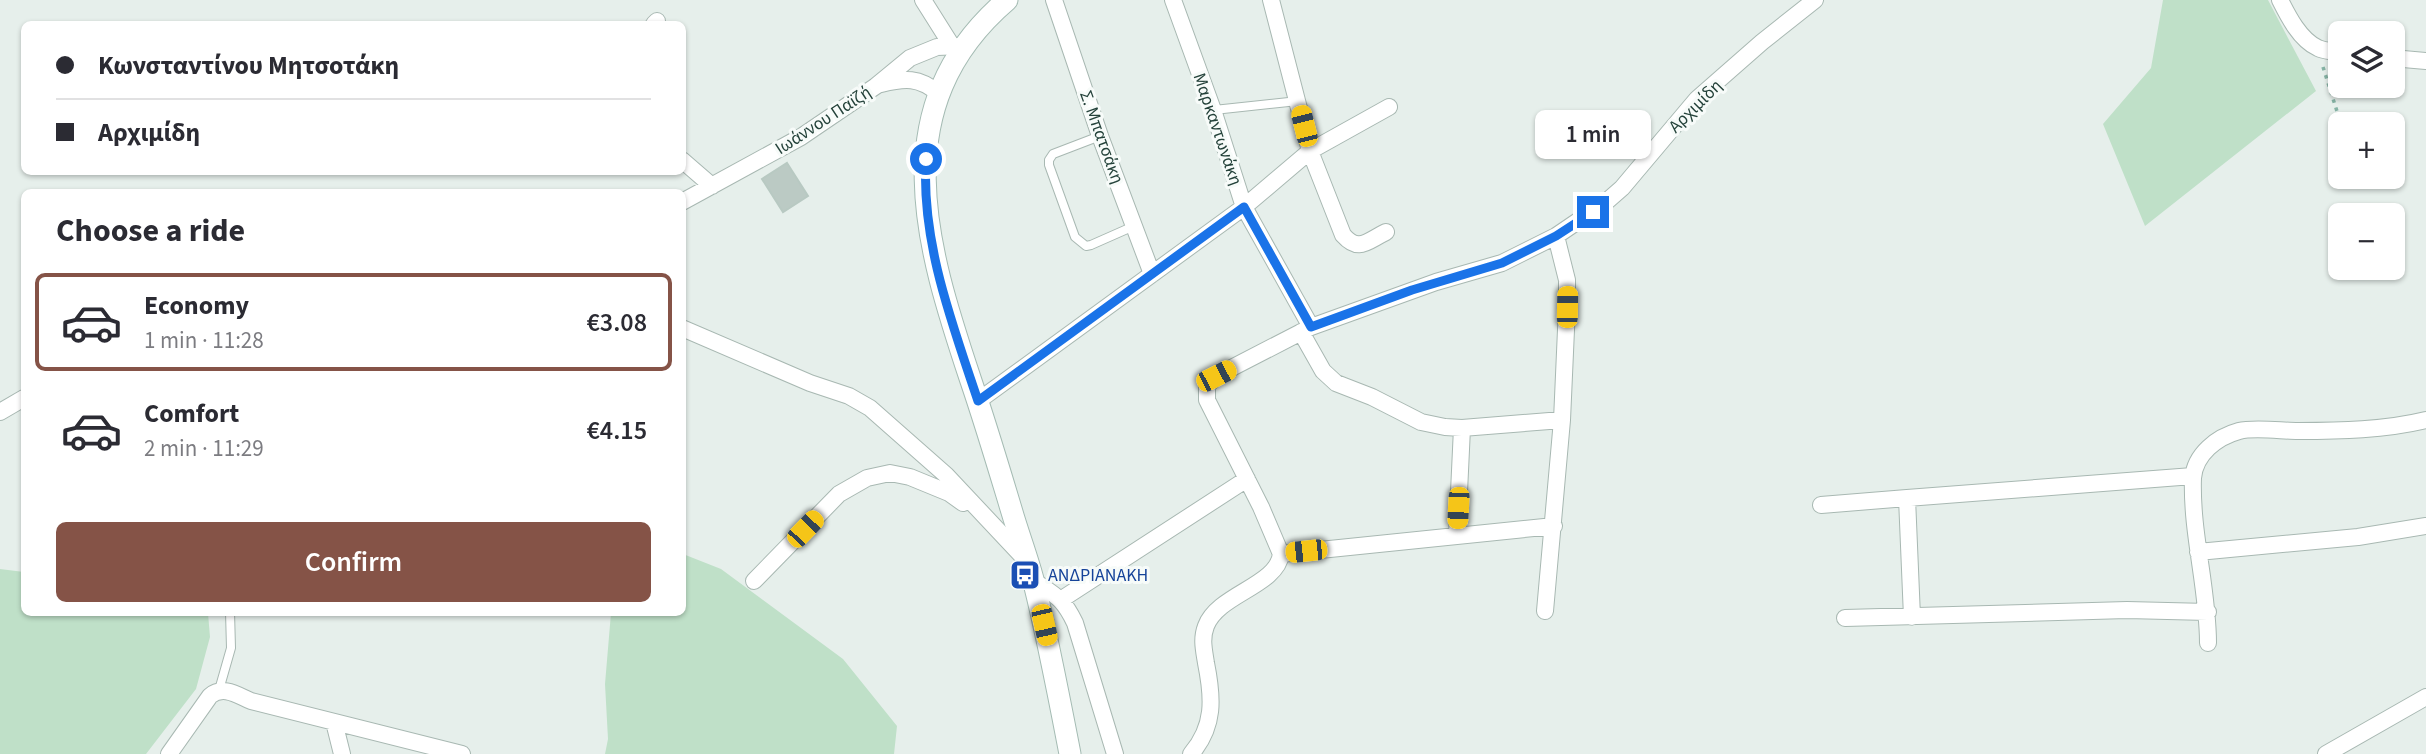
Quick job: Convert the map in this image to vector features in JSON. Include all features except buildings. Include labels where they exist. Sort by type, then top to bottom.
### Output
[{"type":"main road","points":[[1007,0],[957,46],[938,93],[927,143],[927,214],[933,251],[955,334],[1034,581],[1067,751]]},
{"type":"street","points":[[923,0],[957,46]]},
{"type":"street","name":"Σ. Μπατσάκη","points":[[1054,0],[1100,135],[1152,274]]},
{"type":"street","name":"Μαρκαντωνάκη","points":[[1173,0],[1213,110],[1244,207],[1324,371],[1336,383],[1372,397],[1421,422],[1445,427],[1562,420]]},
{"type":"street","points":[[1271,0],[1310,151],[1343,235],[1351,244],[1357,245],[1386,232]]},
{"type":"street","name":"Αρχιμίδη","points":[[1247,479],[1207,400],[1207,386],[1216,376],[1306,330],[1412,290],[1502,263],[1556,236],[1614,195],[1697,99],[1815,0]]},
{"type":"street","points":[[2280,0],[2290,19],[2306,39],[2318,48],[2328,50]]},
{"type":"street","name":"Ιωάννου Παϊζή","points":[[686,200],[801,137],[876,86],[910,58],[926,50],[957,46]]},
{"type":"street","points":[[910,58],[915,79]]},
{"type":"street","points":[[2405,59],[2426,61]]},
{"type":"street","points":[[876,86],[901,79],[915,79],[938,93]]},
{"type":"street","points":[[978,401],[1244,207],[1310,151],[1389,107]]},
{"type":"street","points":[[686,163],[712,186]]},
{"type":"street","points":[[1545,611],[1562,420],[1567,280],[1556,236]]},
{"type":"street","points":[[686,330],[810,383],[849,396],[870,408],[927,457],[1027,561]]},
{"type":"street","points":[[0,412],[21,400]]},
{"type":"street","points":[[2208,643],[2208,612],[2198,552],[2193,476],[2197,460],[2212,443],[2240,430],[2359,430],[2426,420]]},
{"type":"street","points":[[1457,535],[1462,428]]},
{"type":"street","points":[[754,581],[839,494],[867,478],[890,473],[910,477],[948,493],[987,521]]},
{"type":"street","points":[[1821,505],[2193,476]]},
{"type":"street","points":[[1062,599],[1247,479],[1281,554],[1276,568],[1232,598],[1212,615],[1207,625],[1203,644],[1212,688],[1211,717],[1199,744],[1191,754]]},
{"type":"street","points":[[1907,498],[1912,617]]},
{"type":"street","points":[[1281,554],[1554,526]]},
{"type":"street","points":[[2198,552],[2358,537],[2426,526]]},
{"type":"street","points":[[1034,581],[1062,599],[1075,624],[1115,754]]},
{"type":"street","points":[[1845,618],[2114,610],[2208,612]]},
{"type":"street","points":[[169,754],[210,696],[219,690],[251,701],[462,754]]},
{"type":"street","points":[[2326,754],[2426,697]]},
{"type":"street","points":[[334,722],[342,754]]},
{"type":"lane","points":[[1213,110],[1298,101]]},
{"type":"lane","points":[[1100,135],[1054,154],[1049,160],[1075,237],[1086,246],[1135,226]]},
{"type":"lane","points":[[219,690],[231,648],[230,616]]},
{"type":"path","points":[[2318,48],[2337,112]]},
{"type":"green space","points":[[2163,0],[2268,0],[2316,91],[2145,226],[2103,124],[2151,68]]},
{"type":"green space","points":[[686,555],[721,569],[843,659],[897,726],[894,754],[605,754],[608,739],[605,684],[611,616],[686,616]]},
{"type":"green space","points":[[0,569],[21,572],[21,616],[208,616],[210,637],[196,689],[146,754],[0,754]]},
{"type":"place","name":"ΑΝΔΡΙΑΝΑΚΗ","points":[[1025,575]]},
{"type":"route","points":[[926,159],[927,214],[933,251],[955,334],[978,401],[1244,207],[1311,327],[1412,290],[1502,263],[1530,251],[1593,212]]}]
